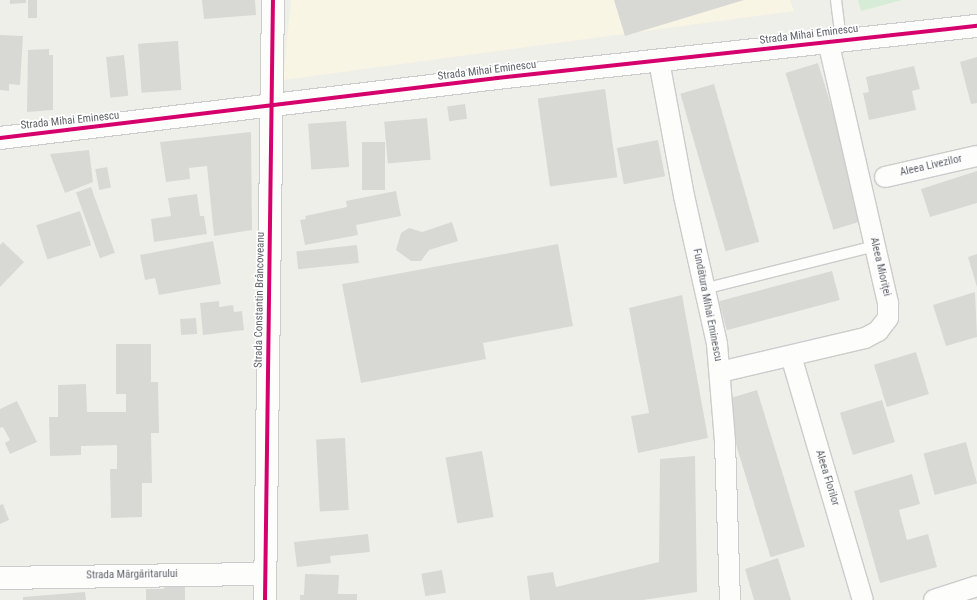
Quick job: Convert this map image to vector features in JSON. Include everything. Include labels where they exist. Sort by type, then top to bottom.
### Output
[{"type":"street","name":"Strada Constantin Brâncoveanu","points":[[265,600],[263,574],[273,0]]},
{"type":"street","name":"Strada Mihai Eminescu","points":[[0,138],[659,61],[977,26]]},
{"type":"street","name":"Aleea Mioriței","points":[[720,372],[865,338],[878,331],[888,318],[888,303],[875,246],[835,41]]},
{"type":"street","name":"Fundătura Mihai Eminescu","points":[[659,61],[704,289],[717,344],[726,442],[730,600]]},
{"type":"street","name":"Aleea Livezilor","points":[[885,177],[977,156]]},
{"type":"street","name":"Aleea Florilor","points":[[791,356],[863,600]]},
{"type":"street","name":"Strada Mărgăritarului","points":[[0,578],[263,574]]},
{"type":"street","points":[[934,600],[977,586]]},
{"type":"lane","points":[[835,41],[836,0]]},
{"type":"lane","points":[[704,289],[875,246]]},
{"type":"shaded area","points":[[291,0],[790,0],[794,11],[283,80]]},
{"type":"green space","points":[[858,0],[902,0],[861,11]]},
{"type":"building","points":[[10,0],[26,0],[26,3],[10,4]]},
{"type":"building","points":[[28,0],[37,0],[37,18],[28,18]]},
{"type":"building","points":[[202,0],[255,0],[256,15],[204,19]]},
{"type":"building","points":[[614,0],[744,0],[625,36]]},
{"type":"building","points":[[0,35],[23,36],[20,85],[9,84],[9,91],[0,90]]},
{"type":"building","points":[[178,41],[181,90],[142,93],[138,44]]},
{"type":"building","points":[[49,49],[49,55],[53,55],[53,110],[27,112],[28,50]]},
{"type":"building","points":[[124,55],[128,96],[110,98],[106,57]]},
{"type":"building","points":[[977,57],[977,103],[971,104],[960,62]]},
{"type":"building","points":[[818,63],[866,220],[833,230],[785,73]]},
{"type":"building","points":[[914,66],[920,89],[912,91],[916,110],[869,120],[863,93],[869,92],[866,77]]},
{"type":"building","points":[[714,84],[759,242],[726,251],[680,94]]},
{"type":"building","points":[[605,89],[617,177],[550,187],[538,98]]},
{"type":"building","points":[[465,104],[467,119],[449,121],[447,107]]},
{"type":"building","points":[[427,118],[431,160],[388,164],[384,122]]},
{"type":"building","points":[[346,121],[349,167],[311,170],[308,124]]},
{"type":"building","points":[[251,132],[252,230],[214,236],[207,166],[189,168],[190,179],[166,182],[160,142]]},
{"type":"building","points":[[658,140],[665,176],[624,184],[617,148]]},
{"type":"building","points":[[362,142],[385,142],[385,190],[362,190]]},
{"type":"building","points":[[89,150],[93,182],[65,193],[50,154]]},
{"type":"building","points":[[107,167],[111,188],[99,190],[95,169]]},
{"type":"building","points":[[977,171],[977,203],[930,217],[921,189]]},
{"type":"building","points":[[91,187],[115,253],[100,258],[76,192]]},
{"type":"building","points":[[396,191],[401,216],[356,225],[358,235],[305,245],[300,220],[306,219],[305,216],[347,207],[346,201]]},
{"type":"building","points":[[197,194],[200,216],[204,216],[207,234],[154,242],[151,219],[171,216],[168,198]]},
{"type":"building","points":[[80,211],[91,245],[47,259],[36,225]]},
{"type":"building","points":[[452,222],[458,241],[429,250],[421,261],[411,261],[396,250],[401,233],[409,228],[422,232]]},
{"type":"building","points":[[213,241],[221,284],[159,295],[155,278],[145,280],[140,255]]},
{"type":"building","points":[[3,242],[24,262],[0,287],[0,245]]},
{"type":"building","points":[[558,244],[573,326],[483,343],[486,359],[361,383],[342,284]]},
{"type":"building","points":[[357,245],[359,263],[298,269],[296,251]]},
{"type":"building","points":[[977,254],[977,287],[968,257]]},
{"type":"building","points":[[832,271],[840,300],[727,330],[719,301]]},
{"type":"building","points":[[975,292],[977,337],[946,346],[933,305]]},
{"type":"building","points":[[682,295],[708,438],[638,453],[631,416],[649,413],[629,308]]},
{"type":"building","points":[[219,301],[219,307],[233,305],[234,312],[242,311],[244,330],[203,335],[200,303]]},
{"type":"building","points":[[196,318],[197,334],[181,335],[180,319]]},
{"type":"building","points":[[116,344],[151,344],[151,382],[158,382],[159,433],[151,433],[152,483],[142,483],[142,517],[111,518],[110,469],[117,469],[117,445],[81,446],[81,455],[50,456],[49,417],[58,417],[58,385],[86,384],[87,412],[126,412],[126,394],[116,394]]},
{"type":"building","points":[[916,352],[929,394],[887,407],[874,365]]},
{"type":"building","points":[[757,390],[805,547],[771,557],[723,401]]},
{"type":"building","points":[[882,400],[895,442],[853,455],[840,413]]},
{"type":"building","points":[[17,401],[37,442],[10,454],[5,443],[10,440],[3,427],[0,428],[0,409]]},
{"type":"building","points":[[345,438],[349,510],[320,511],[316,440]]},
{"type":"building","points":[[966,442],[977,484],[935,495],[923,453]]},
{"type":"building","points":[[482,451],[494,517],[457,523],[446,457]]},
{"type":"building","points":[[695,456],[697,592],[643,600],[530,600],[527,576],[553,572],[556,587],[659,562],[660,459]]},
{"type":"building","points":[[912,474],[920,504],[899,510],[907,540],[928,534],[937,567],[880,583],[854,491]]},
{"type":"building","points":[[3,504],[9,520],[0,524],[0,505]]},
{"type":"building","points":[[368,534],[370,552],[330,556],[331,563],[297,567],[294,542]]},
{"type":"building","points":[[778,558],[791,600],[754,600],[745,569]]},
{"type":"building","points":[[442,570],[446,593],[425,596],[421,574]]},
{"type":"building","points":[[305,574],[339,575],[338,594],[357,594],[357,600],[300,600],[300,595],[304,595]]},
{"type":"building","points":[[165,587],[185,587],[185,600],[146,600],[146,589],[163,589]]},
{"type":"building","points":[[85,592],[86,600],[23,600],[23,597]]},
{"type":"cycle path","points":[[265,600],[273,0]]},
{"type":"cycle path","points":[[0,138],[497,78],[977,26]]}]
